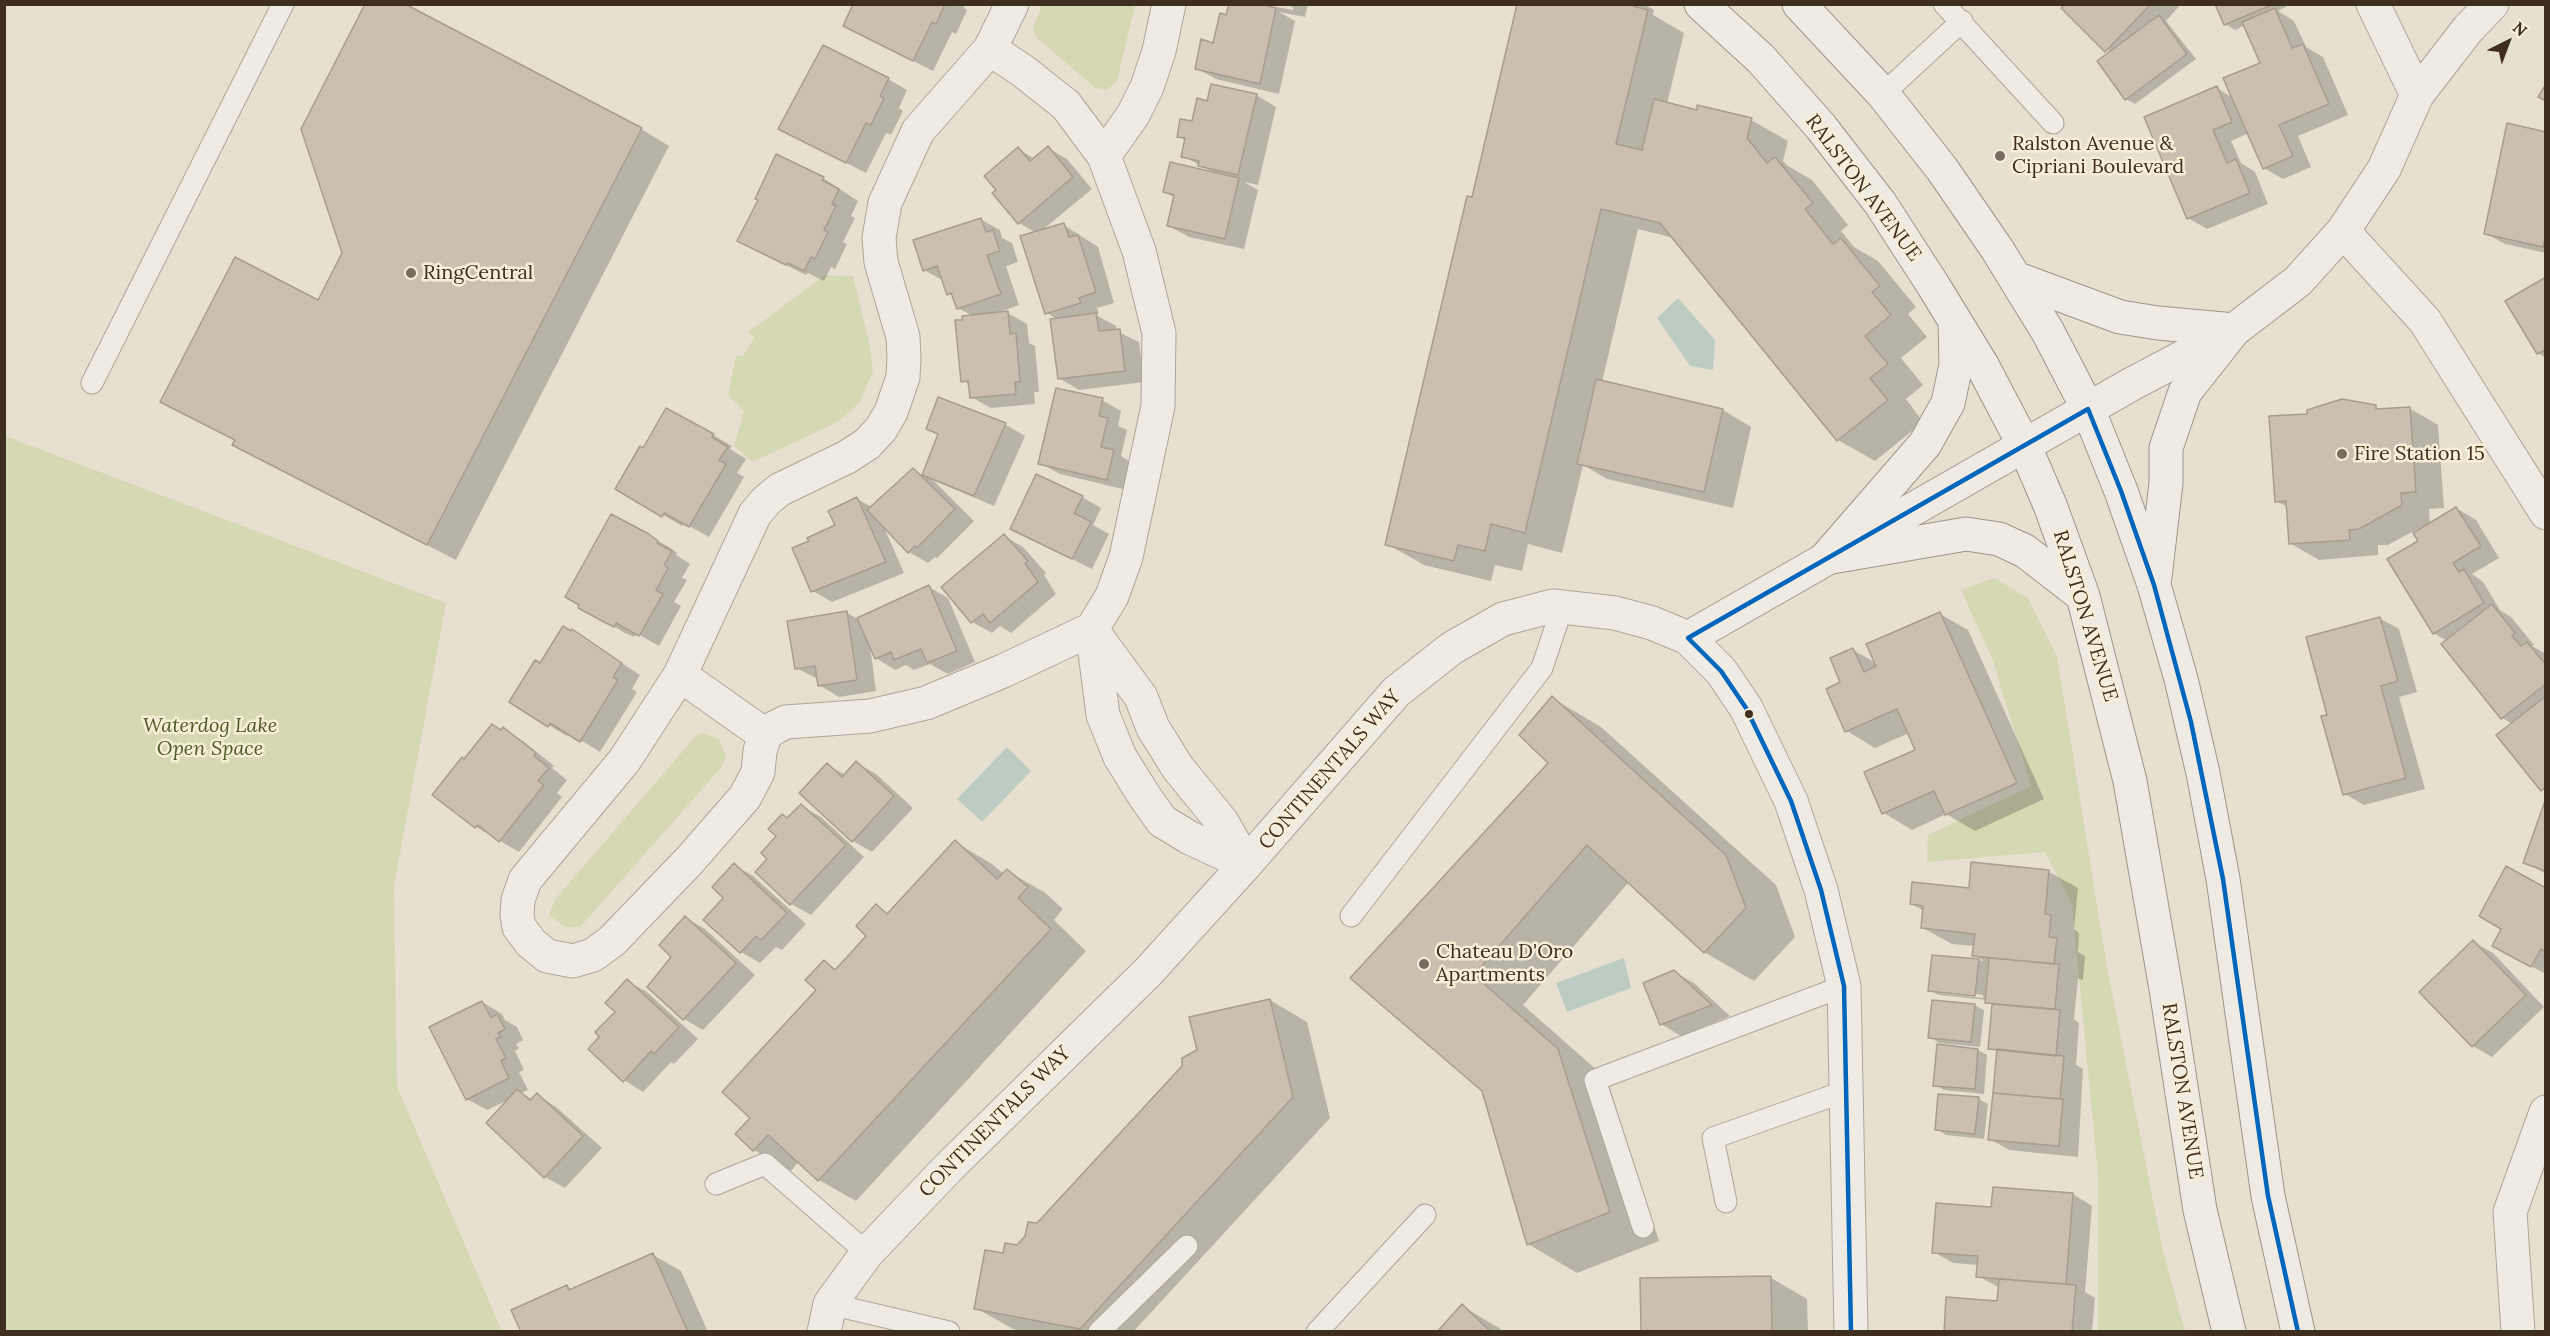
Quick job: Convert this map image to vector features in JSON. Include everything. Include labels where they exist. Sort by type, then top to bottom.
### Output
[{"type":"street","points":[[990,49],[1023,71],[1066,105],[1104,156],[1139,251],[1159,333],[1158,405],[1126,557],[1112,596],[1092,629],[1003,671],[926,703],[870,716],[786,722],[765,735],[760,751],[758,772],[745,797],[689,861],[612,941],[593,955],[573,961],[547,956],[531,943],[519,927],[518,900],[525,880],[624,761],[680,675],[755,514],[779,490],[847,457],[867,444],[881,429],[891,412],[903,377],[904,358],[903,337],[881,262],[879,238],[885,203],[918,131],[990,49],[1012,4]]},
{"type":"street","points":[[1104,156],[1133,116],[1147,87],[1159,51],[1168,4]]},
{"type":"street","name":"RALSTON AVENUE","points":[[1701,4],[1761,59],[1821,128],[1880,204],[1982,365],[2025,447],[2050,505],[2083,596],[2130,781],[2166,989],[2200,1210],[2229,1332]]},
{"type":"street","points":[[1799,4],[1883,93],[1942,168],[2015,278],[2048,332],[2088,409],[2121,491],[2154,585],[2181,679],[2203,773],[2223,879],[2268,1196],[2298,1332]]},
{"type":"street","points":[[2373,4],[2417,95]]},
{"type":"street","points":[[1688,639],[2088,409],[2234,330],[2298,281],[2343,231],[2384,169],[2417,95],[2468,29],[2492,4]]},
{"type":"street","points":[[2343,231],[2425,321],[2546,513]]},
{"type":"street","points":[[2015,278],[2120,317],[2234,330]]},
{"type":"street","points":[[1826,558],[1925,444],[1947,403],[1956,365],[1955,320]]},
{"type":"street","points":[[2154,585],[2166,483],[2166,448],[2185,392],[2234,330]]},
{"type":"street","points":[[1826,558],[1966,534],[1999,539],[2025,551],[2083,596]]},
{"type":"street","name":"CONTINENTALS WAY","points":[[827,1318],[867,1252],[949,1167],[1148,972],[1396,692],[1452,648],[1503,619],[1553,606],[1624,615],[1652,623],[1688,639],[1721,671],[1746,708],[1791,801],[1821,890],[1844,986],[1851,1332]]},
{"type":"street","points":[[1092,629],[1103,716],[1120,757],[1145,797],[1162,821],[1190,838],[1246,864]]},
{"type":"street","points":[[1092,629],[1141,697],[1153,728],[1178,768],[1222,822],[1246,864]]},
{"type":"street","points":[[680,675],[765,735]]},
{"type":"street","points":[[2518,1332],[2510,1212],[2546,1112]]},
{"type":"lane","points":[[92,383],[283,4]]},
{"type":"lane","points":[[1944,4],[2053,123]]},
{"type":"lane","points":[[1883,93],[1962,21]]},
{"type":"lane","points":[[1351,916],[1542,668],[1562,608]]},
{"type":"lane","points":[[1643,1227],[1595,1080],[1844,986]]},
{"type":"lane","points":[[1726,1202],[1713,1138],[1846,1091]]},
{"type":"lane","points":[[716,1184],[765,1164],[867,1252]]},
{"type":"lane","points":[[1317,1332],[1425,1215]]},
{"type":"lane","points":[[1099,1332],[1187,1246]]},
{"type":"lane","points":[[827,1318],[949,1332]]},
{"type":"green space","points":[[1042,5],[1135,5],[1117,81],[1107,90],[1095,88],[1037,38],[1033,28]]},
{"type":"green space","points":[[825,275],[853,276],[869,341],[873,371],[860,402],[838,422],[752,462],[734,446],[744,411],[728,395],[736,355],[743,356],[754,338],[749,332]]},
{"type":"green space","name":"Waterdog Lake Open Space","points":[[5,436],[446,603],[394,886],[397,1086],[502,1331],[5,1331]]},
{"type":"green space","points":[[1994,578],[2028,598],[2057,656],[2107,967],[2163,1251],[2185,1331],[2098,1331],[2098,1174],[2072,905],[2045,852],[1927,862],[1928,835],[2031,786],[1992,658],[1961,590]]},
{"type":"green space","points":[[703,733],[719,739],[726,757],[721,768],[580,927],[565,927],[549,915],[556,898],[695,737]]},
{"type":"shaded area","points":[[1678,298],[1715,340],[1713,370],[1690,366],[1657,318]]},
{"type":"shaded area","points":[[1007,747],[1031,771],[982,822],[957,799]]},
{"type":"shaded area","points":[[1624,958],[1631,988],[1567,1012],[1556,983]]},
{"type":"building","points":[[365,4],[405,4],[642,128],[427,545],[232,445],[235,440],[160,402],[235,257],[318,300],[342,253],[301,129]]},
{"type":"building","points":[[853,4],[945,4],[936,24],[932,22],[913,61],[843,26]]},
{"type":"building","points":[[1229,4],[1260,4],[1276,8],[1260,84],[1195,69],[1201,39],[1213,43],[1220,13],[1226,15]]},
{"type":"building","points":[[1517,4],[1625,4],[1648,10],[1616,144],[1642,150],[1654,99],[1697,110],[1697,105],[1752,118],[1747,138],[1767,163],[1775,157],[1813,203],[1805,209],[1833,244],[1841,238],[1880,286],[1872,292],[1891,315],[1865,336],[1888,364],[1870,378],[1888,400],[1837,441],[1660,223],[1601,209],[1525,533],[1491,524],[1485,551],[1458,545],[1454,561],[1385,545],[1467,196],[1472,197]]},
{"type":"building","points":[[2065,4],[2151,4],[2105,52],[2061,8]]},
{"type":"building","points":[[2215,4],[2274,4],[2224,25]]},
{"type":"building","points":[[2275,8],[2292,48],[2303,44],[2329,104],[2279,125],[2293,156],[2263,169],[2223,78],[2260,63],[2242,22]]},
{"type":"building","points":[[2159,15],[2187,54],[2125,100],[2097,61]]},
{"type":"building","points":[[823,45],[889,78],[880,96],[884,98],[871,125],[866,123],[846,163],[778,129]]},
{"type":"building","points":[[1211,84],[1257,94],[1238,175],[1198,166],[1199,161],[1181,157],[1185,138],[1177,137],[1180,119],[1192,121],[1197,98],[1207,101]]},
{"type":"building","points":[[2546,84],[2546,101],[2538,97]]},
{"type":"building","points":[[2217,86],[2232,122],[2213,130],[2227,163],[2236,159],[2250,193],[2187,219],[2144,117]]},
{"type":"building","points":[[2507,123],[2546,132],[2546,233],[2543,247],[2484,234]]},
{"type":"building","points":[[1048,146],[1073,177],[1018,224],[992,193],[996,190],[984,176],[1018,147],[1030,161]]},
{"type":"building","points":[[776,154],[824,177],[822,180],[839,189],[832,204],[836,206],[824,230],[828,232],[815,259],[811,257],[804,271],[788,263],[786,265],[737,241],[758,200],[755,199]]},
{"type":"building","points":[[1170,162],[1239,178],[1225,239],[1167,226],[1174,195],[1163,192]]},
{"type":"building","points":[[981,218],[986,232],[993,230],[1000,251],[987,255],[1001,294],[957,309],[951,293],[947,295],[937,266],[923,271],[913,240]]},
{"type":"building","points":[[1064,223],[1069,237],[1078,235],[1096,292],[1079,298],[1081,303],[1045,314],[1020,236]]},
{"type":"building","points":[[2546,277],[2546,354],[2543,351],[2537,354],[2505,301]]},
{"type":"building","points":[[1008,311],[1010,334],[1016,333],[1020,382],[1015,382],[1016,394],[970,398],[968,381],[961,382],[955,320],[962,320],[962,316]]},
{"type":"building","points":[[1096,313],[1099,331],[1120,329],[1125,371],[1058,379],[1050,319]]},
{"type":"building","points":[[1596,379],[1723,409],[1704,492],[1577,464]]},
{"type":"building","points":[[1056,388],[1103,398],[1099,416],[1108,418],[1101,447],[1114,450],[1107,480],[1038,464]]},
{"type":"building","points":[[938,397],[1006,423],[974,496],[922,475],[938,434],[926,429]]},
{"type":"building","name":"Fire Station 15","points":[[2342,399],[2376,405],[2376,409],[2410,407],[2416,492],[2401,493],[2402,505],[2359,529],[2349,530],[2350,540],[2289,544],[2286,501],[2275,502],[2269,416],[2307,414],[2307,410]]},
{"type":"building","points":[[666,408],[714,434],[712,437],[728,447],[719,460],[726,464],[689,527],[664,513],[662,517],[615,489],[640,446],[643,448]]},
{"type":"building","points":[[913,468],[955,509],[917,548],[915,546],[908,553],[867,510]]},
{"type":"building","points":[[1036,474],[1083,496],[1074,513],[1091,522],[1072,559],[1010,529]]},
{"type":"building","points":[[857,497],[886,562],[811,592],[792,548],[809,541],[807,538],[835,525],[828,511]]},
{"type":"building","points":[[2456,507],[2481,546],[2453,563],[2459,572],[2464,569],[2484,603],[2433,634],[2387,559],[2418,541],[2413,533]]},
{"type":"building","points":[[611,514],[649,534],[658,541],[657,543],[672,551],[664,565],[668,568],[656,590],[663,594],[639,636],[616,623],[614,627],[604,622],[578,608],[579,605],[565,597]]},
{"type":"building","points":[[1004,534],[1028,561],[1025,563],[1038,582],[990,623],[983,614],[971,623],[941,587]]},
{"type":"building","points":[[929,585],[957,651],[927,663],[921,649],[894,660],[891,652],[875,659],[857,618]]},
{"type":"building","points":[[2492,604],[2515,633],[2512,636],[2521,646],[2527,642],[2546,665],[2546,684],[2501,719],[2441,644]]},
{"type":"building","points":[[847,611],[857,680],[818,686],[815,666],[795,669],[787,621]]},
{"type":"building","points":[[1940,612],[2017,783],[1945,815],[1934,791],[1882,814],[1864,772],[1915,750],[1897,709],[1845,732],[1826,689],[1840,682],[1830,658],[1853,648],[1864,672],[1876,666],[1866,644]]},
{"type":"building","points":[[2380,617],[2398,681],[2381,686],[2406,778],[2343,795],[2321,716],[2327,715],[2306,637]]},
{"type":"building","points":[[563,626],[571,631],[572,629],[622,663],[613,677],[618,680],[580,742],[550,723],[548,727],[509,702],[535,660],[540,663]]},
{"type":"building","name":"Chateau D'Oro Apartments","points":[[1552,696],[1726,855],[1746,908],[1704,953],[1587,845],[1474,975],[1558,1049],[1610,1212],[1527,1245],[1482,1091],[1350,978],[1548,763],[1519,735]]},
{"type":"building","points":[[2546,696],[2546,787],[2541,791],[2496,735]]},
{"type":"building","points":[[492,724],[501,730],[503,727],[536,753],[534,756],[549,768],[538,781],[544,785],[499,842],[478,825],[475,828],[432,795]]},
{"type":"building","points":[[856,761],[894,796],[852,842],[799,793],[827,763],[842,777]]},
{"type":"building","points":[[2546,798],[2546,871],[2523,863]]},
{"type":"building","points":[[801,804],[846,845],[790,905],[755,872],[767,859],[761,853],[776,836],[768,829],[782,814],[787,818]]},
{"type":"building","points":[[955,840],[997,879],[1007,869],[1028,887],[1018,898],[1051,929],[818,1181],[768,1135],[753,1151],[735,1134],[750,1118],[722,1092],[816,990],[805,980],[824,960],[835,970],[866,936],[856,926],[876,904],[887,914]]},
{"type":"building","points":[[1971,862],[2049,870],[2045,914],[2051,915],[2049,937],[2057,938],[2054,964],[1972,956],[1975,934],[1921,928],[1923,906],[1910,904],[1912,882],[1969,888]]},
{"type":"building","points":[[734,863],[787,913],[761,940],[756,936],[740,953],[703,920],[723,898],[712,887]]},
{"type":"building","points":[[2506,866],[2546,888],[2546,952],[2541,949],[2531,967],[2492,946],[2501,929],[2479,916]]},
{"type":"building","points":[[685,916],[736,963],[683,1020],[647,987],[671,957],[659,945]]},
{"type":"building","points":[[2473,940],[2526,995],[2472,1047],[2419,992]]},
{"type":"building","points":[[1932,955],[1979,959],[1975,996],[1928,991]]},
{"type":"building","points":[[1989,958],[2059,964],[2055,1009],[1985,1003]]},
{"type":"building","points":[[1674,970],[1712,1005],[1660,1025],[1643,983]]},
{"type":"building","points":[[627,979],[679,1027],[654,1054],[651,1051],[623,1082],[588,1049],[599,1037],[595,1032],[615,1012],[605,1003]]},
{"type":"building","points":[[1270,999],[1293,1097],[1080,1329],[974,1309],[985,1250],[1003,1253],[1005,1243],[1017,1245],[1025,1236],[1028,1222],[1037,1223],[1182,1066],[1182,1058],[1197,1050],[1189,1017]]},
{"type":"building","points":[[1932,1000],[1975,1004],[1971,1042],[1928,1038]]},
{"type":"building","points":[[482,1001],[491,1018],[497,1014],[505,1029],[498,1033],[501,1037],[496,1039],[506,1058],[501,1061],[509,1078],[466,1100],[429,1027]]},
{"type":"building","points":[[1992,1004],[2060,1010],[2056,1056],[1988,1049]]},
{"type":"building","points":[[1937,1044],[1978,1049],[1975,1089],[1933,1086]]},
{"type":"building","points":[[1997,1049],[2064,1056],[2060,1099],[1993,1093]]},
{"type":"building","points":[[517,1089],[530,1100],[537,1093],[583,1136],[544,1178],[486,1123]]},
{"type":"building","points":[[1993,1093],[2063,1099],[2059,1146],[1988,1140]]},
{"type":"building","points":[[1938,1094],[1979,1097],[1975,1134],[1935,1130]]},
{"type":"building","points":[[1993,1187],[2073,1193],[2066,1284],[1976,1277],[1978,1256],[1932,1253],[1936,1203],[1991,1207]]},
{"type":"building","points":[[653,1253],[688,1332],[521,1332],[511,1310],[567,1285],[569,1290]]},
{"type":"building","points":[[1771,1276],[1772,1332],[1641,1332],[1640,1278]]},
{"type":"building","points":[[1999,1279],[2076,1285],[2072,1332],[1944,1332],[1946,1297],[1997,1301]]},
{"type":"building","points":[[1462,1304],[1491,1332],[1437,1332]]},
{"type":"transit line","points":[[1851,1332],[1844,986],[1821,890],[1791,801],[1746,708],[1721,671],[1688,638],[2088,409],[2121,491],[2154,585],[2191,722],[2223,879],[2268,1196],[2298,1332]]},
{"type":"place","name":"Ralston Avenue & Cipriani Boulevard","points":[[2000,156]]},
{"type":"place","name":"RingCentral","points":[[411,273]]},
{"type":"place","name":"Fire Station 15","points":[[2342,454]]},
{"type":"place","name":"Chateau D'Oro Apartments","points":[[1424,964]]}]
